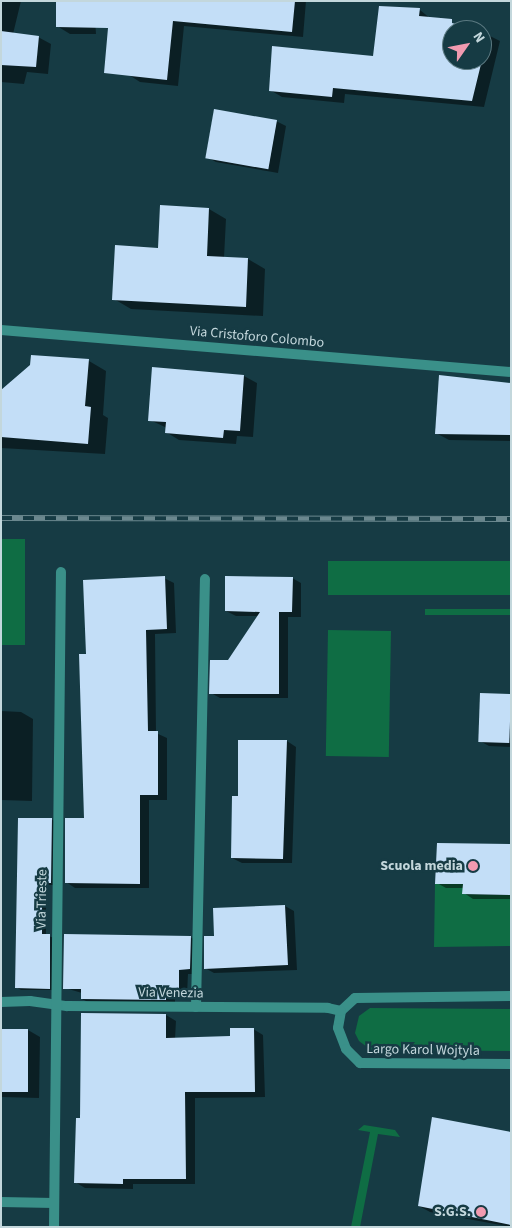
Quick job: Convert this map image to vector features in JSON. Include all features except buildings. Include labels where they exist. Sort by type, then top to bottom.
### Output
[{"type":"street","name":"Via Cristoforo Colombo","points":[[1,330],[511,372]]},
{"type":"street","name":"Via Trieste","points":[[54,1227],[54,1004],[61,572]]},
{"type":"street","points":[[196,1007],[205,579]]},
{"type":"street","points":[[341,1011],[356,998],[511,996]]},
{"type":"street","name":"Via Venezia","points":[[1,1002],[320,1008],[341,1011]]},
{"type":"street","name":"Largo Karol Wojtyla","points":[[341,1011],[340,1037],[352,1058],[360,1063],[511,1064]]},
{"type":"street","points":[[1,1202],[54,1203]]},
{"type":"green space","points":[[1,539],[25,539],[25,645],[1,645]]},
{"type":"green space","points":[[328,561],[511,561],[511,595],[328,595]]},
{"type":"green space","points":[[425,609],[511,609],[511,615],[425,615]]},
{"type":"green space","points":[[328,630],[391,631],[389,757],[326,756]]},
{"type":"green space","points":[[435,884],[463,884],[463,894],[511,895],[511,946],[434,947]]},
{"type":"green space","points":[[370,1008],[511,1009],[511,1051],[371,1050],[359,1041],[355,1033],[359,1016]]},
{"type":"green space","points":[[364,1125],[395,1130],[400,1137],[378,1134],[360,1227],[351,1227],[370,1132],[358,1130]]},
{"type":"railway","points":[[1,518],[511,519]]},
{"type":"place","name":"Scuola media","points":[[473,866]]},
{"type":"place","name":"S.G.S.","points":[[481,1212]]}]
